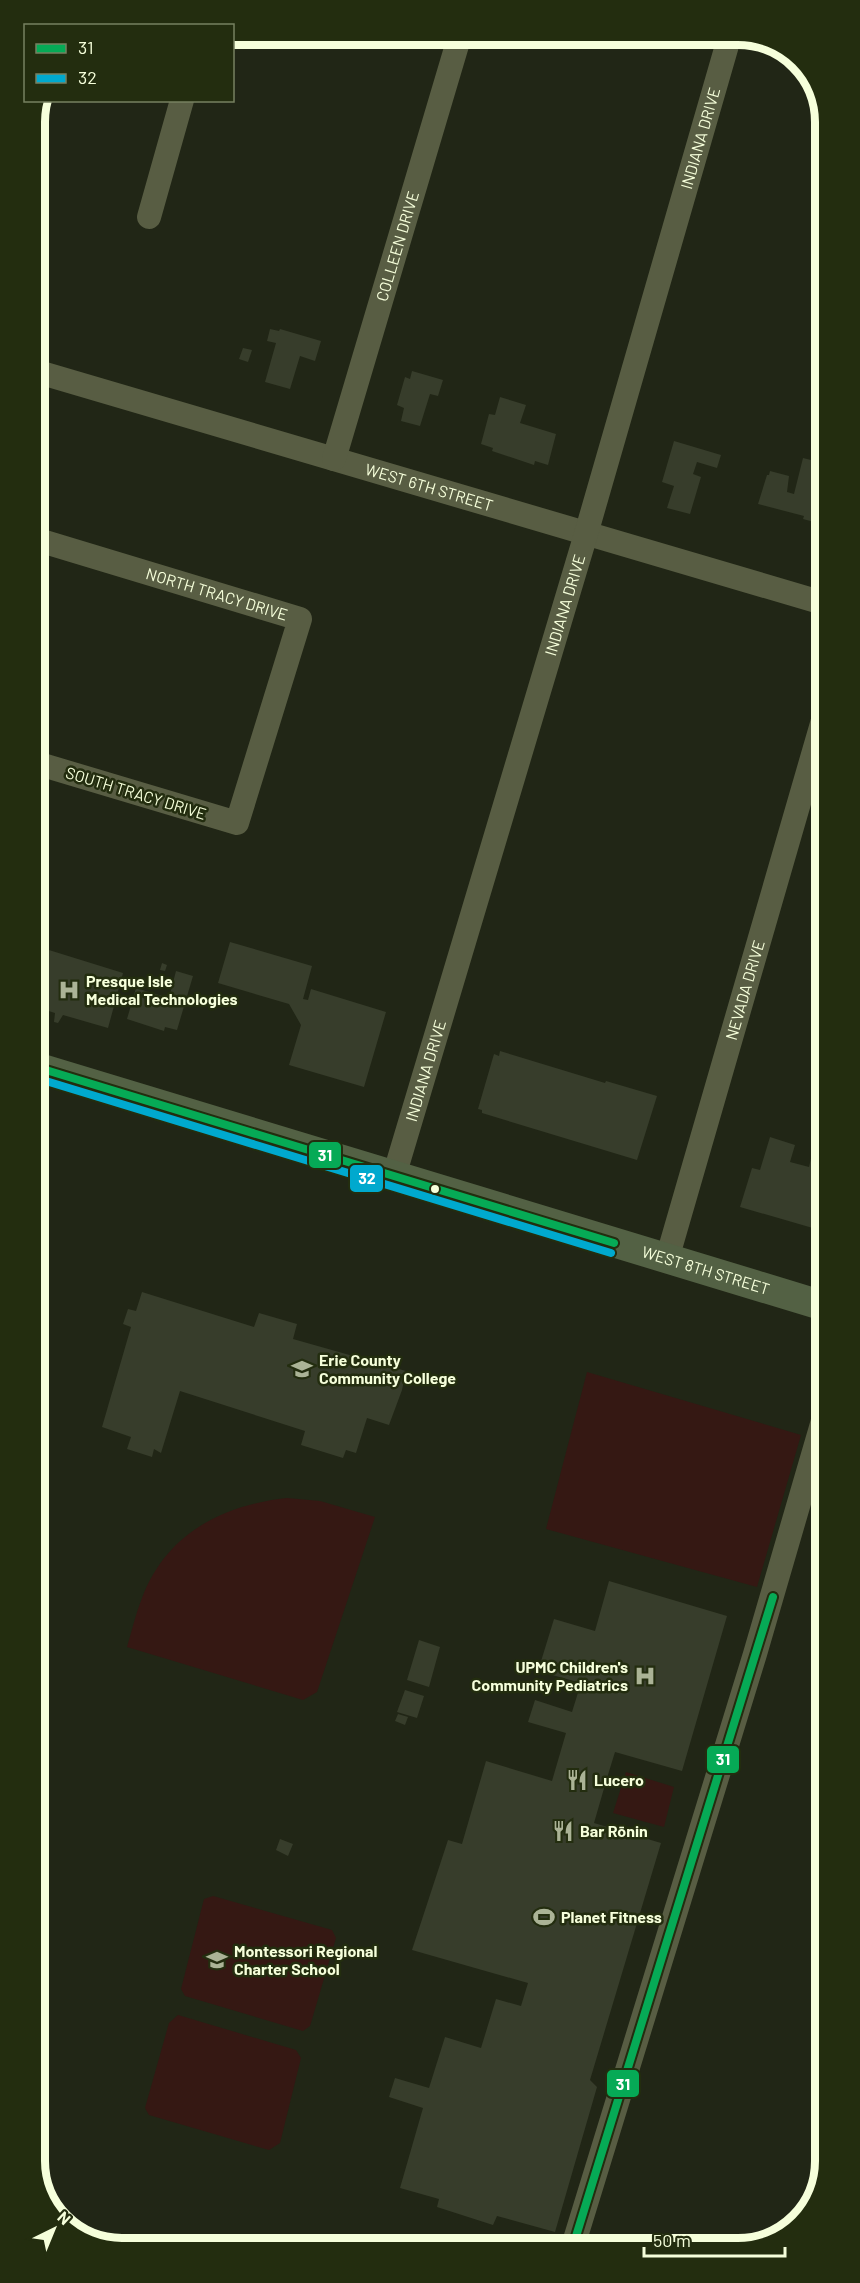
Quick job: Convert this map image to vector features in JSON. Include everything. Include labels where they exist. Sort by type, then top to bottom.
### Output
[{"type":"main road","name":"WEST 8TH STREET","points":[[45,1070],[815,1303]]},
{"type":"street","name":"COLLEEN DRIVE","points":[[334,459],[457,45]]},
{"type":"street","name":"INDIANA DRIVE","points":[[394,1176],[586,534],[727,45]]},
{"type":"street","points":[[149,217],[181,102]]},
{"type":"street","name":"WEST 6TH STREET","points":[[45,374],[815,601]]},
{"type":"street","name":"NORTH TRACY DRIVE","points":[[45,542],[300,619],[237,822]]},
{"type":"street","name":"NEVADA DRIVE","points":[[667,1259],[815,748]]},
{"type":"street","name":"SOUTH TRACY DRIVE","points":[[45,766],[237,822]]},
{"type":"street","points":[[575,2238],[755,1654],[815,1448]]},
{"type":"shaded area","points":[[587,1372],[801,1435],[757,1587],[546,1529]]},
{"type":"shaded area","points":[[287,1498],[320,1501],[375,1517],[317,1692],[303,1700],[127,1647],[140,1604],[152,1576],[181,1540],[219,1516],[240,1508]]},
{"type":"shaded area","points":[[626,1772],[674,1787],[664,1827],[613,1813]]},
{"type":"shaded area","points":[[213,1896],[332,1930],[336,1938],[310,2026],[303,2031],[185,1996],[181,1989],[204,1899]]},
{"type":"shaded area","points":[[178,2015],[296,2050],[301,2058],[280,2143],[269,2150],[149,2115],[145,2108],[169,2023]]},
{"type":"building","points":[[270,329],[279,331],[280,329],[321,341],[315,361],[300,356],[290,389],[265,382],[276,343],[267,341]]},
{"type":"building","points":[[243,348],[252,350],[248,362],[239,359]]},
{"type":"building","points":[[412,371],[443,380],[438,396],[430,394],[420,426],[401,421],[404,408],[397,405],[405,377],[410,379]]},
{"type":"building","points":[[500,397],[526,405],[520,423],[556,434],[548,465],[535,461],[534,465],[492,451],[493,448],[481,444],[489,414],[495,415]]},
{"type":"building","points":[[674,441],[721,455],[717,468],[697,462],[693,474],[701,477],[690,514],[667,508],[674,486],[662,482]]},
{"type":"building","points":[[803,458],[815,461],[814,522],[803,519],[804,516],[758,504],[770,471],[789,476],[787,492],[794,494]]},
{"type":"building","points":[[230,942],[312,966],[303,999],[308,1000],[311,989],[386,1012],[364,1087],[289,1065],[301,1025],[289,1004],[218,983]]},
{"type":"building","points":[[45,949],[123,973],[108,1028],[63,1015],[58,1023],[54,1022],[55,1013],[45,1010]]},
{"type":"building","points":[[162,963],[167,965],[165,971],[160,970]]},
{"type":"building","points":[[176,971],[193,976],[177,1030],[165,1027],[164,1031],[127,1019],[136,988],[169,998]]},
{"type":"building","points":[[500,1051],[605,1083],[606,1081],[657,1096],[637,1160],[482,1113],[482,1110],[478,1109],[494,1054],[499,1056]]},
{"type":"building","points":[[770,1137],[795,1145],[790,1162],[809,1167],[813,1150],[815,1151],[815,1229],[740,1207],[752,1168],[760,1170]]},
{"type":"building","points":[[142,1292],[254,1327],[259,1313],[297,1324],[293,1339],[406,1371],[402,1390],[389,1425],[367,1418],[356,1453],[346,1450],[343,1458],[301,1445],[305,1431],[180,1391],[161,1453],[154,1449],[152,1457],[127,1449],[131,1437],[102,1427],[131,1327],[123,1324],[128,1309],[136,1311]]},
{"type":"building","points":[[609,1581],[727,1616],[682,1771],[615,1752],[594,1823],[661,1843],[590,2080],[597,2087],[555,2232],[497,2216],[493,2225],[437,2207],[439,2199],[400,2188],[423,2108],[389,2097],[395,2078],[429,2088],[445,2037],[481,2048],[496,1999],[521,2006],[528,1983],[412,1950],[448,1840],[462,1844],[486,1761],[552,1781],[566,1733],[528,1722],[535,1700],[572,1712],[581,1683],[538,1671],[554,1619],[595,1631]]},
{"type":"building","points":[[419,1640],[440,1647],[429,1687],[407,1680]]},
{"type":"building","points":[[405,1690],[424,1696],[417,1718],[397,1712]]},
{"type":"building","points":[[398,1714],[408,1717],[405,1725],[395,1721]]},
{"type":"building","points":[[280,1839],[293,1844],[288,1856],[276,1850]]},
{"type":"transit line","name":"31","points":[[45,1070],[614,1243]]},
{"type":"transit line","name":"32","points":[[45,1081],[611,1253]]},
{"type":"transit line","name":"31","points":[[575,2238],[773,1597]]},
{"type":"place","name":"Presque Isle Medical Technologies","points":[[69,990]]},
{"type":"place","name":"Erie County Community College","points":[[302,1369]]},
{"type":"place","name":"UPMC Children's Community Pediatrics","points":[[645,1676]]},
{"type":"place","name":"Lucero","points":[[577,1780]]},
{"type":"place","name":"Bar Rōnin","points":[[563,1831]]},
{"type":"place","name":"Planet Fitness","points":[[544,1917]]},
{"type":"place","name":"Montessori Regional Charter School","points":[[217,1960]]}]
